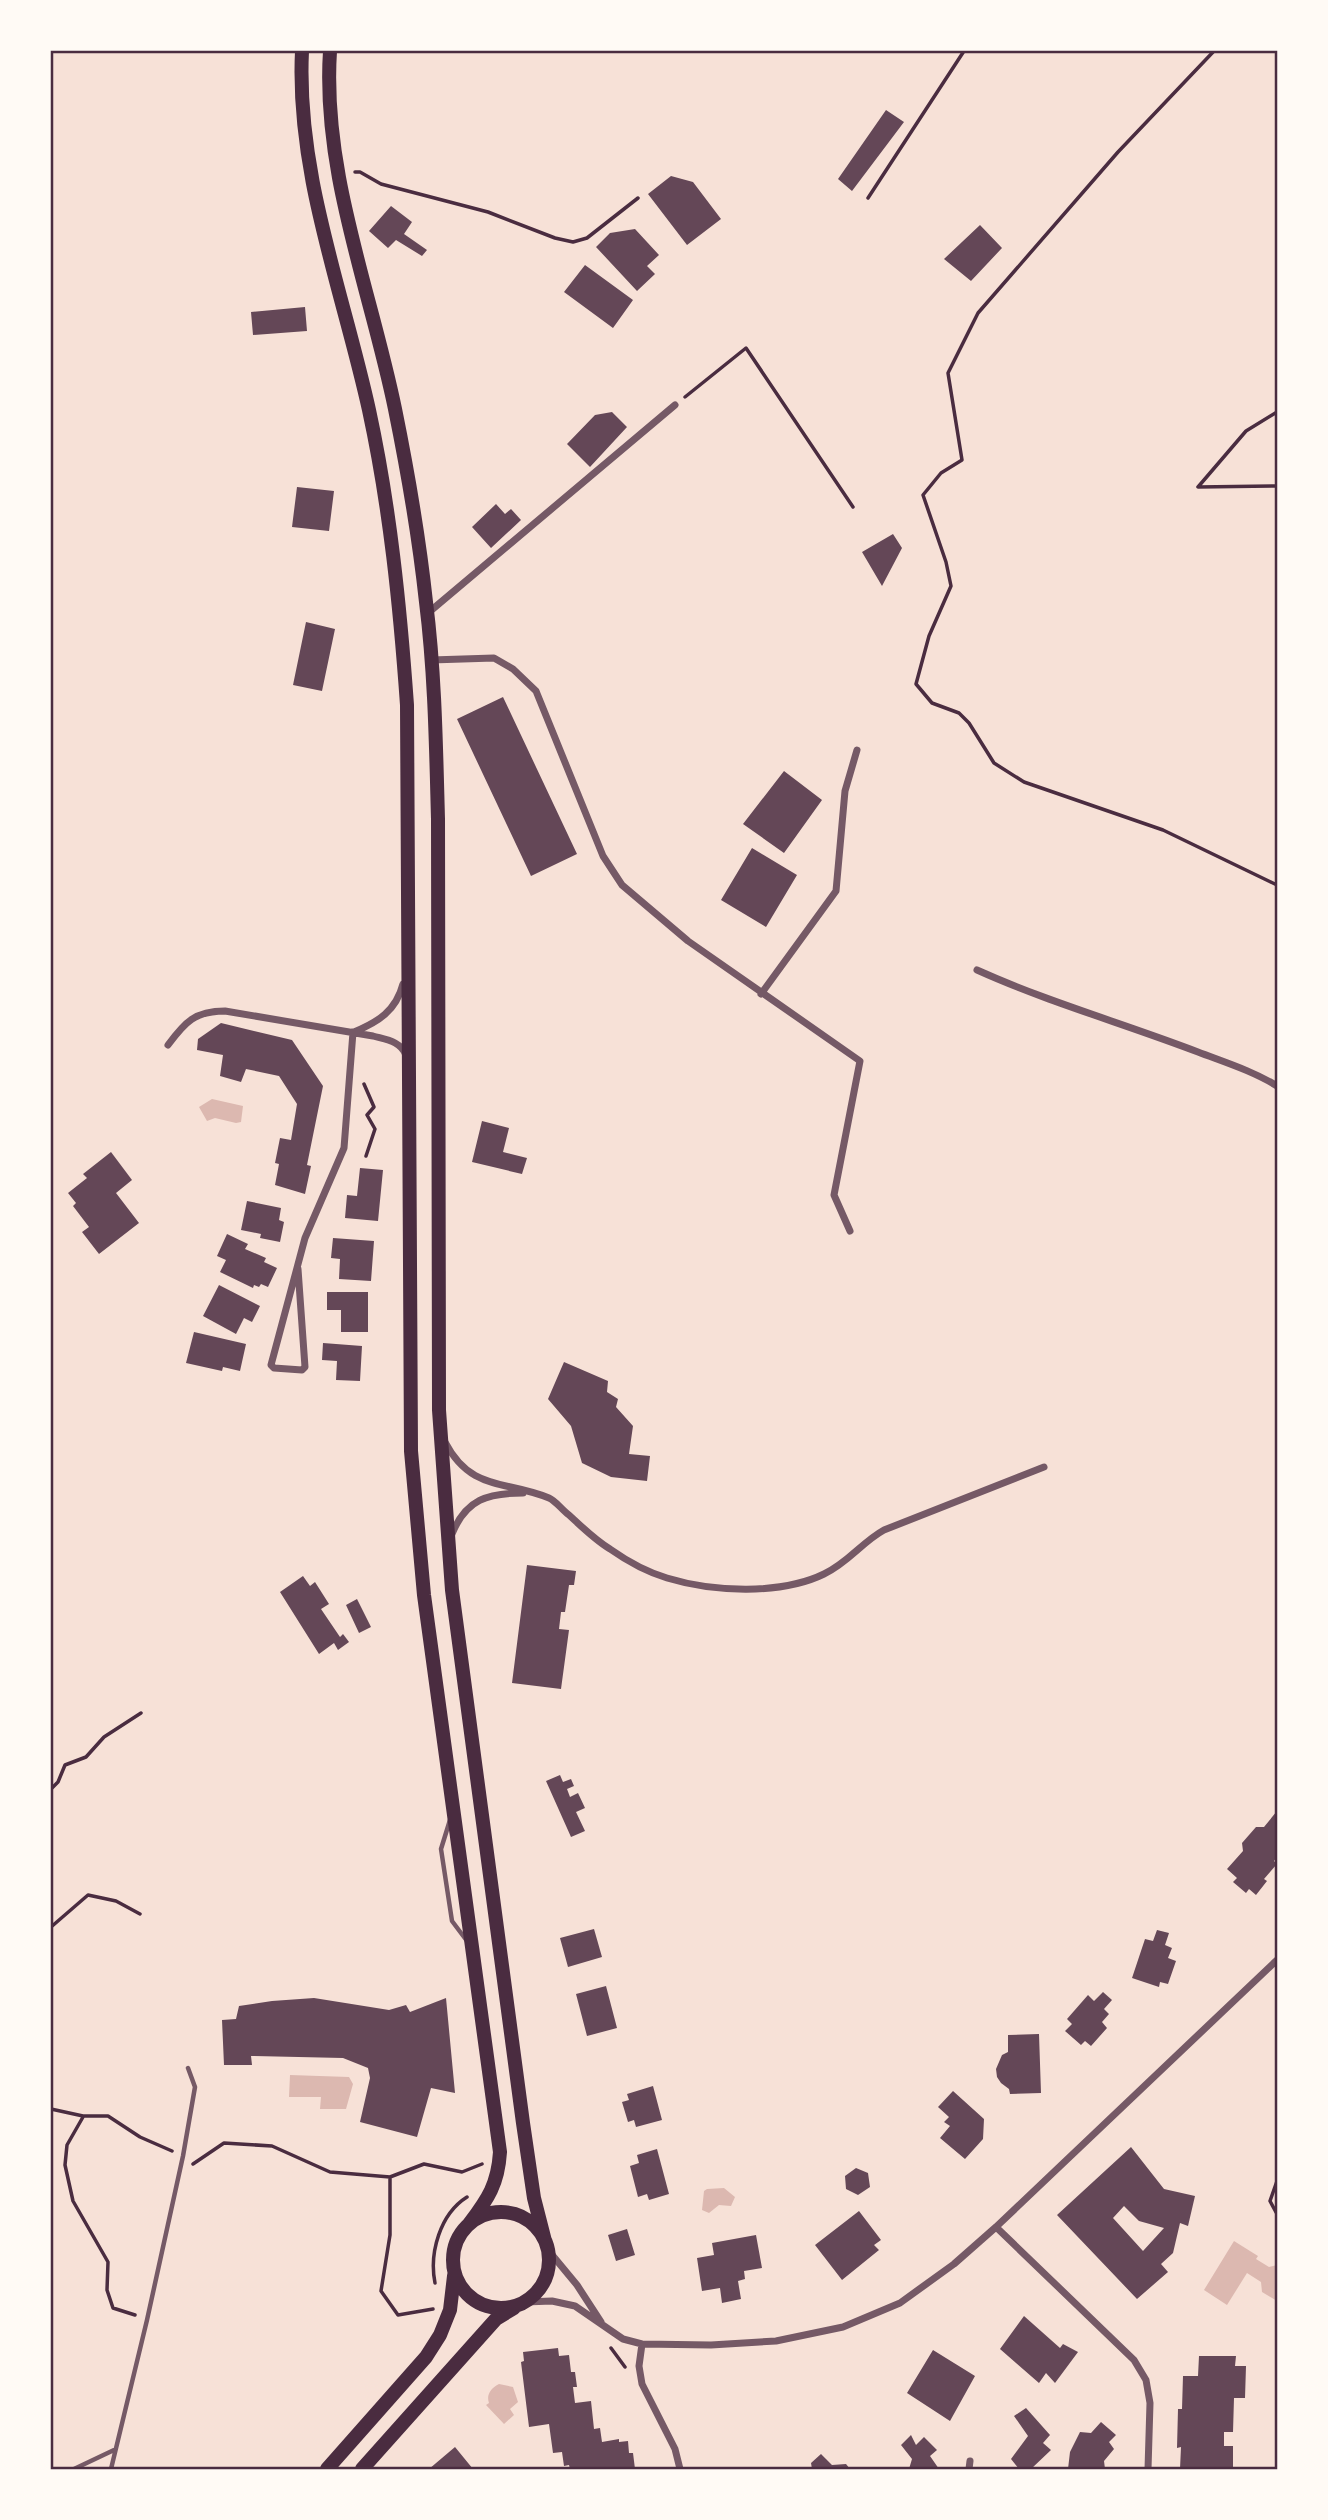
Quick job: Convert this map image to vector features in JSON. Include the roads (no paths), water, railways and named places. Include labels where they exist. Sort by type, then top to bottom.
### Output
[{"type":"main road","points":[[302,51],[303,110],[308,159],[321,222],[369,409],[383,482],[402,633],[408,718],[411,1451],[424,1595],[500,2152],[498,2174],[489,2198],[457,2241],[453,2260],[454,2294],[440,2335],[426,2357],[327,2469]]},
{"type":"main road","points":[[330,51],[331,113],[339,172],[394,406],[414,505],[428,614],[438,819],[441,1433],[448,1545],[453,1604],[523,2123],[534,2198],[549,2260],[545,2280],[533,2296],[489,2327],[362,2469]]},
{"type":"main road","points":[[469,2224],[486,2214],[506,2212],[525,2218],[533,2224],[547,2245]]},
{"type":"main road","points":[[454,2271],[462,2289],[477,2302],[496,2308],[520,2304]]},
{"type":"street","points":[[428,614],[675,405]]},
{"type":"street","points":[[430,660],[494,658],[513,669],[536,691],[603,856],[622,885],[688,941],[860,1061],[834,1195],[850,1231]]},
{"type":"street","points":[[761,994],[836,891],[845,792],[857,750]]},
{"type":"street","points":[[354,1032],[373,1024],[392,1009],[400,996],[409,964]]},
{"type":"street","points":[[977,970],[1160,1037],[1277,1086]]},
{"type":"street","points":[[168,1045],[178,1030],[192,1018],[206,1011],[225,1011],[393,1041],[403,1048],[410,1064]]},
{"type":"street","points":[[298,1269],[305,1367],[302,1370],[274,1368],[271,1365],[305,1238],[344,1148],[354,1032]]},
{"type":"street","points":[[441,1433],[451,1454],[472,1474],[487,1482],[552,1499],[608,1548],[637,1565],[667,1578],[721,1588],[746,1589],[802,1583],[824,1575],[842,1565],[870,1538],[884,1530],[1044,1467]]},
{"type":"street","points":[[448,1545],[456,1523],[475,1502],[496,1494],[535,1493]]},
{"type":"street","points":[[520,2304],[552,2301],[575,2306],[623,2339],[642,2344],[711,2345],[776,2341],[843,2327],[900,2303],[954,2264],[996,2227],[1277,1960]]},
{"type":"street","points":[[996,2227],[1134,2360],[1146,2380],[1150,2403],[1148,2469]]},
{"type":"street","points":[[547,2245],[605,2328]]},
{"type":"street","points":[[642,2344],[639,2366],[642,2384],[675,2448],[680,2469]]},
{"type":"lane","points":[[111,2469],[184,2156],[195,2087],[188,2067]]},
{"type":"lane","points":[[74,2469],[115,2449]]}]
